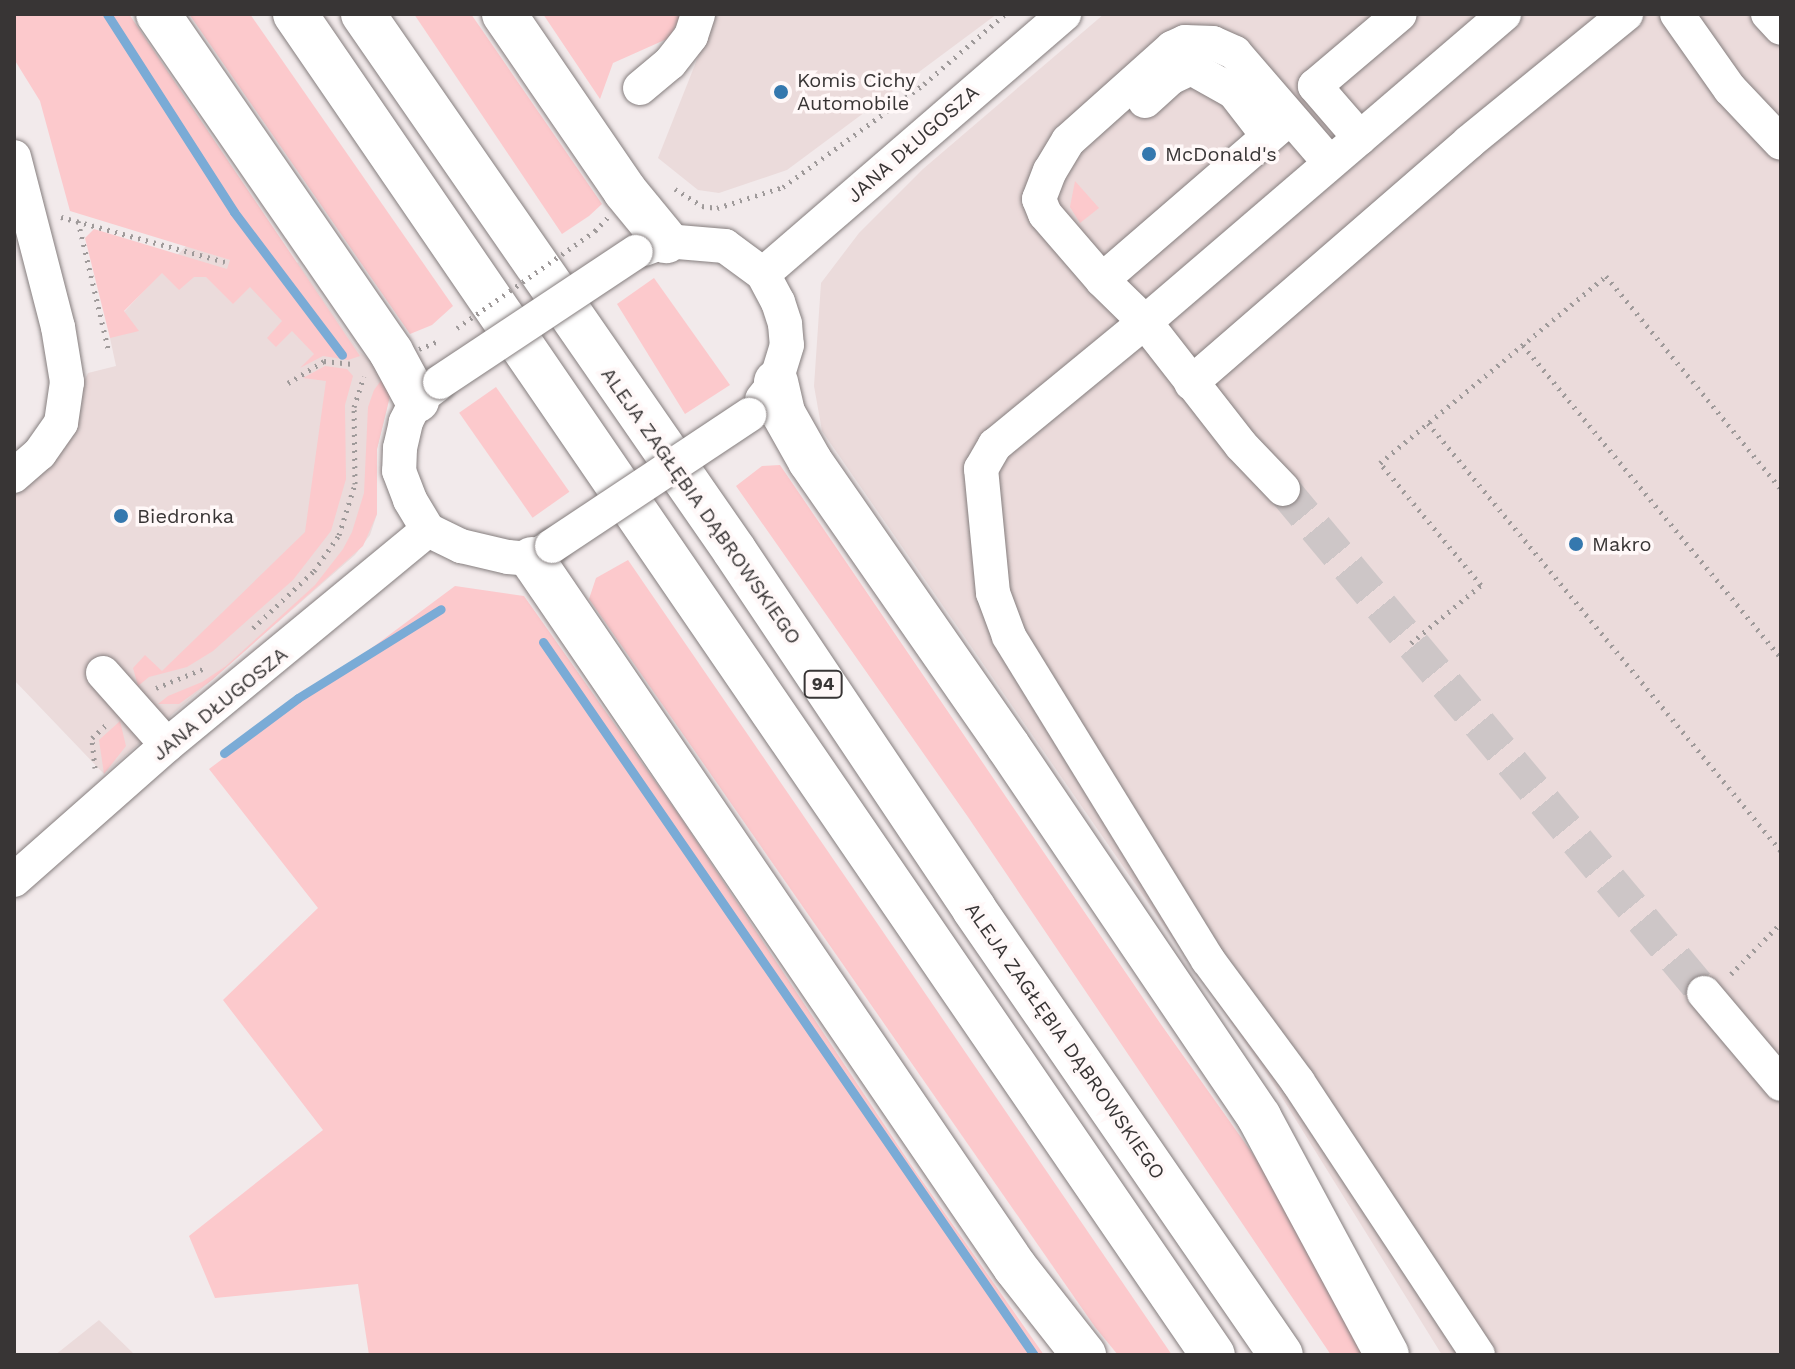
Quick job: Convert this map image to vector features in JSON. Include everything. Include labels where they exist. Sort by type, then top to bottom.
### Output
[{"type":"main road","points":[[158,14],[393,357],[429,391]]},
{"type":"main road","points":[[295,14],[1213,1355]]},
{"type":"main road","name":"ALEJA ZAGŁĘBIA DĄBROWSKIEGO","points":[[363,14],[734,550],[974,909],[1281,1355]]},
{"type":"main road","points":[[504,14],[618,203],[651,246]]},
{"type":"main road","points":[[762,399],[783,413],[810,461],[1008,746],[1259,1117],[1387,1355]]},
{"type":"main road","points":[[542,552],[1015,1267],[1084,1355]]},
{"type":"street","points":[[640,88],[677,54],[691,36],[698,14]]},
{"type":"street","name":"JANA DŁUGOSZA","points":[[763,274],[1064,14]]},
{"type":"street","points":[[1360,138],[1315,86],[1400,14]]},
{"type":"street","points":[[1191,383],[1469,142],[1626,14]]},
{"type":"street","points":[[1677,14],[1730,89],[1781,143]]},
{"type":"street","points":[[1768,14],[1781,28]]},
{"type":"street","points":[[1478,1355],[1298,1082],[1208,960],[1009,636],[993,593],[981,469],[995,445],[1145,322],[1360,138],[1491,18]]},
{"type":"street","points":[[1283,489],[1191,383],[1145,322],[1102,280],[1045,214],[1039,199],[1050,171],[1068,141],[1172,48],[1185,42],[1213,43],[1235,53],[1280,126],[1330,163]]},
{"type":"street","points":[[1102,280],[1280,126]]},
{"type":"street","points":[[14,157],[33,222],[65,362],[67,401],[61,423],[50,439],[14,476]]},
{"type":"street","points":[[651,246],[725,246],[763,274],[785,324],[785,359],[762,399],[542,552],[461,546],[428,530],[410,500],[399,471],[406,422],[429,391],[651,246]]},
{"type":"street","name":"JANA DŁUGOSZA","points":[[17,872],[428,530]]},
{"type":"street","points":[[103,673],[167,745]]},
{"type":"street","points":[[1704,993],[1781,1084]]},
{"type":"path","points":[[288,383],[324,361],[364,366],[451,332],[595,231],[618,203],[644,182],[660,182],[702,206],[717,208],[783,187],[888,112],[1005,14]]},
{"type":"path","points":[[33,222],[64,216],[225,262]]},
{"type":"path","points":[[77,220],[109,352]]},
{"type":"path","points":[[1411,643],[1481,585],[1380,463],[1606,276],[1781,489]]},
{"type":"path","points":[[1523,345],[1781,658]]},
{"type":"path","points":[[246,634],[309,577],[339,535],[352,499],[357,468],[356,397],[393,357]]},
{"type":"path","points":[[1428,423],[1781,851]]},
{"type":"path","points":[[146,696],[162,684],[190,677],[211,664]]},
{"type":"path","points":[[85,778],[95,769],[92,738],[115,716]]},
{"type":"path","points":[[1704,993],[1733,972],[1781,923]]},
{"type":"shaded area","points":[[14,14],[129,14],[360,356],[348,360],[323,356],[300,368],[314,354],[292,331],[276,347],[267,338],[282,321],[250,287],[233,304],[206,277],[194,277],[179,290],[162,273],[124,311],[139,331],[110,338],[85,238],[94,229],[227,269],[230,260],[70,211],[40,101],[14,59]]},
{"type":"shaded area","points":[[189,14],[250,14],[453,306],[432,325],[410,334]]},
{"type":"shaded area","points":[[414,14],[471,14],[602,204],[562,234]]},
{"type":"shaded area","points":[[543,14],[682,14],[669,38],[613,63],[600,99]]},
{"type":"shaded area","points":[[715,14],[997,14],[787,170],[719,193],[698,190],[658,158]]},
{"type":"shaded area","points":[[1104,14],[1781,14],[1781,1355],[1442,1355],[1273,1083],[822,431],[814,386],[821,283],[859,233],[923,169]]},
{"type":"shaded area","points":[[1075,181],[1099,208],[1080,223],[1070,207]]},
{"type":"shaded area","points":[[186,246],[282,276],[298,262],[358,350],[385,375],[390,396],[377,449],[377,514],[370,535],[355,555],[104,774],[14,680],[14,496],[60,452],[75,428],[82,403],[83,383],[88,373],[116,366],[110,338],[124,312]]},
{"type":"shaded area","points":[[654,278],[730,385],[685,414],[617,304]]},
{"type":"shaded area","points":[[325,366],[347,369],[353,376],[345,405],[346,479],[331,531],[293,580],[213,651],[187,667],[149,677],[138,686],[133,668],[145,655],[162,671],[305,532],[326,381],[303,378]]},
{"type":"shaded area","points":[[385,375],[390,396],[377,449],[377,514],[363,546],[212,680],[179,704],[158,704],[226,666],[315,585],[343,549],[352,532],[364,493],[368,407],[374,390]]},
{"type":"shaded area","points":[[496,387],[569,492],[533,518],[459,413]]},
{"type":"shaded area","points":[[780,465],[1160,1023],[1289,1205],[1368,1355],[1331,1355],[968,817],[736,486],[762,466]]},
{"type":"shaded area","points":[[628,560],[1172,1355],[1118,1355],[1095,1327],[589,599],[596,578]]},
{"type":"shaded area","points":[[455,586],[524,596],[681,818],[911,1165],[1044,1355],[369,1355],[358,1284],[215,1298],[189,1236],[323,1130],[223,1000],[318,908],[209,769]]},
{"type":"shaded area","points":[[120,721],[126,746],[104,774],[99,740]]},
{"type":"shaded area","points":[[99,1320],[135,1355],[55,1355]]},
{"type":"waterway","points":[[107,14],[234,212],[342,355]]},
{"type":"waterway","points":[[224,753],[298,698],[441,609]]},
{"type":"waterway","points":[[543,642],[1034,1355]]},
{"type":"tunnel","points":[[1283,489],[1704,993]]},
{"type":"place","name":"Komis Cichy Automobile","points":[[781,92]]},
{"type":"place","name":"McDonald's","points":[[1149,154]]},
{"type":"place","name":"Biedronka","points":[[121,516]]},
{"type":"place","name":"Makro","points":[[1576,544]]}]
